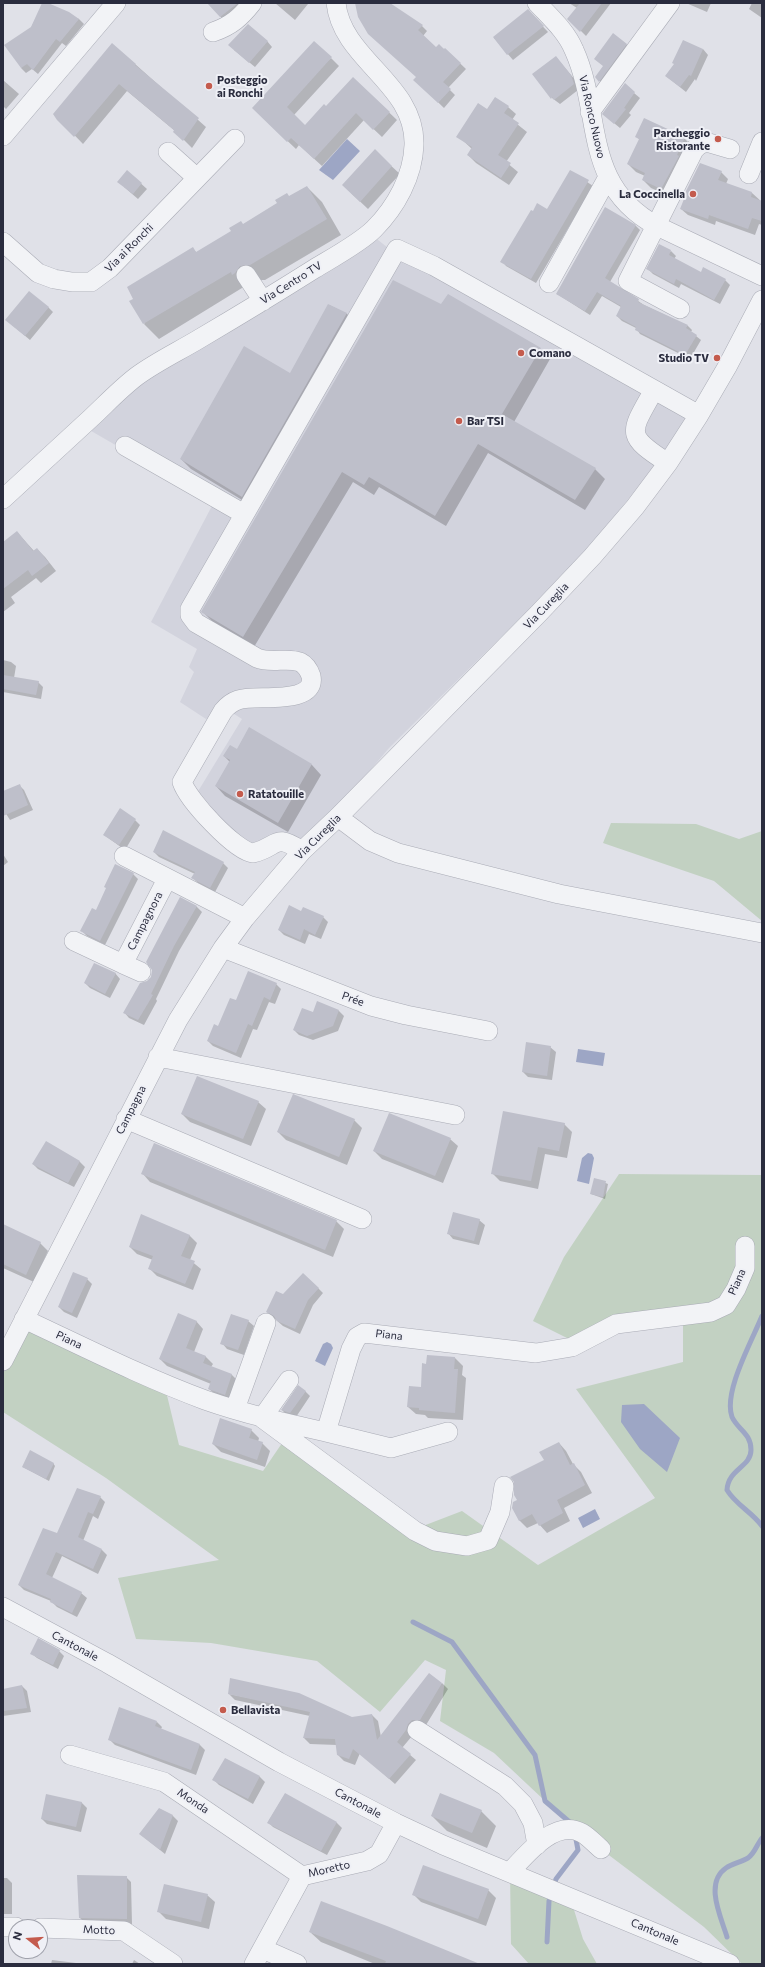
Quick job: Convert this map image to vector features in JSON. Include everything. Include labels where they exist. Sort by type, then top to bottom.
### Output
[{"type":"street","points":[[3,136],[116,3]]},
{"type":"street","points":[[214,32],[234,23],[252,3]]},
{"type":"street","name":"Via Centro TV","points":[[3,499],[137,376],[263,301],[374,229],[392,208],[405,185],[412,166],[414,145],[413,128],[400,96],[356,46],[344,30],[337,16],[336,3]]},
{"type":"street","name":"Via Ronco Nuovo","points":[[537,3],[563,30],[574,50],[583,76],[597,146],[608,177],[628,204],[645,220],[762,276]]},
{"type":"street","points":[[590,112],[670,3]]},
{"type":"street","name":"Via ai Ronchi","points":[[3,242],[38,273],[54,279],[72,282],[91,282],[110,268],[235,138]]},
{"type":"street","points":[[680,309],[628,281],[657,226],[689,158],[699,145],[703,142],[709,142],[730,149]]},
{"type":"street","points":[[748,174],[762,142]]},
{"type":"street","points":[[168,152],[197,178]]},
{"type":"street","points":[[549,283],[608,177]]},
{"type":"street","points":[[302,851],[291,844],[281,841],[253,853],[238,848],[193,800],[182,782],[223,711],[229,705],[237,700],[247,698],[298,696],[308,690],[311,683],[308,670],[302,663],[296,661],[264,661],[257,658],[196,623],[190,615],[192,604],[397,249],[434,266],[700,415]]},
{"type":"street","points":[[246,275],[263,301]]},
{"type":"street","name":"Via Cureglia","points":[[282,875],[302,851],[338,817],[592,557],[635,508],[668,463],[700,415],[762,300]]},
{"type":"street","points":[[654,390],[636,425],[636,437],[645,448],[668,463]]},
{"type":"street","points":[[125,446],[244,514]]},
{"type":"street","points":[[338,817],[378,845],[405,855],[559,894],[762,933]]},
{"type":"street","name":"Campagnora","points":[[124,856],[246,918]]},
{"type":"street","name":"Campagna","points":[[3,1361],[126,1119],[191,996],[223,948],[282,875]]},
{"type":"street","name":"Campagnora","points":[[123,964],[167,879]]},
{"type":"street","name":"Campagnora","points":[[74,941],[141,972]]},
{"type":"street","name":"Prée","points":[[223,948],[371,1006],[406,1015],[488,1031]]},
{"type":"street","points":[[158,1057],[455,1115]]},
{"type":"street","points":[[126,1119],[362,1219]]},
{"type":"street","name":"Piana","points":[[24,1319],[164,1383],[262,1418],[326,1432],[351,1349],[357,1337],[364,1333],[536,1353],[572,1347],[616,1324],[710,1312],[726,1305],[736,1289],[745,1268],[745,1246]]},
{"type":"street","points":[[235,1409],[266,1323]]},
{"type":"street","points":[[289,1380],[262,1418],[415,1531],[435,1541],[467,1546],[488,1540],[500,1512],[504,1486]]},
{"type":"street","points":[[326,1432],[391,1448],[448,1432]]},
{"type":"street","name":"Cantonale","points":[[3,1606],[107,1663],[279,1762],[396,1823],[443,1845],[730,1964]]},
{"type":"street","points":[[417,1730],[505,1786],[523,1804],[533,1823],[537,1845]]},
{"type":"street","name":"Monda","points":[[70,1755],[164,1782],[302,1876]]},
{"type":"street","name":"Moretto","points":[[297,1964],[258,1956],[302,1876],[367,1861],[379,1854],[396,1823]]},
{"type":"street","points":[[510,1872],[537,1845],[552,1834],[564,1830],[582,1833],[601,1850]]},
{"type":"street","name":"Motto","points":[[48,1928],[124,1931],[173,1964]]},
{"type":"shaded area","points":[[373,236],[397,255],[692,419],[582,557],[389,748],[302,851],[240,840],[197,793],[242,719],[231,712],[206,719],[180,702],[194,672],[189,667],[197,649],[151,622],[214,502],[86,428],[137,381]]},
{"type":"green space","points":[[611,823],[696,824],[739,839],[762,831],[762,921],[714,881],[603,843]]},
{"type":"green space","points":[[619,1174],[762,1175],[762,1964],[742,1964],[704,1927],[577,1831],[494,1753],[440,1721],[446,1670],[425,1660],[380,1712],[317,1661],[211,1643],[136,1639],[118,1578],[219,1560],[106,1478],[3,1412],[3,1361],[24,1319],[164,1383],[179,1445],[263,1471],[291,1430],[423,1526],[462,1511],[538,1565],[655,1498],[576,1389],[683,1362],[683,1315],[573,1341],[533,1321],[564,1257]]},
{"type":"green space","points":[[510,1872],[570,1897],[583,1939],[597,1964],[529,1964],[511,1944]]},
{"type":"water","points":[[347,139],[360,151],[333,180],[319,170]]},
{"type":"water","points":[[578,1049],[605,1053],[603,1066],[576,1062]]},
{"type":"water","points":[[588,1153],[592,1154],[594,1158],[589,1184],[577,1181],[582,1158]]},
{"type":"water","points":[[327,1342],[331,1344],[333,1348],[325,1366],[315,1361],[323,1344]]},
{"type":"water","points":[[644,1404],[680,1438],[667,1472],[640,1449],[621,1422],[622,1405]]},
{"type":"water","points":[[595,1509],[600,1519],[583,1528],[578,1518]]},
{"type":"building","points":[[42,3],[48,3],[69,12],[79,19],[60,42],[56,39],[33,70],[27,64],[21,68],[4,45],[31,27]]},
{"type":"building","points":[[207,3],[238,3],[220,17]]},
{"type":"building","points":[[355,3],[390,3],[423,25],[418,30],[436,47],[439,44],[461,63],[443,82],[451,89],[438,103],[413,80],[416,77],[368,34],[358,17]]},
{"type":"building","points":[[580,3],[602,3],[580,32],[567,19]]},
{"type":"building","points":[[528,9],[544,26],[507,55],[493,37]]},
{"type":"building","points":[[248,24],[268,41],[249,63],[228,45]]},
{"type":"building","points":[[613,33],[627,44],[599,82],[595,77],[603,66],[594,59]]},
{"type":"building","points":[[683,40],[703,49],[691,76],[689,75],[680,87],[665,76],[674,64],[672,63]]},
{"type":"building","points":[[314,41],[332,57],[287,107],[305,125],[324,104],[326,106],[353,77],[390,112],[373,130],[356,113],[314,159],[291,138],[287,142],[252,108]]},
{"type":"building","points":[[112,43],[136,64],[135,65],[199,118],[183,141],[173,132],[174,130],[119,84],[74,137],[57,120],[53,114]]},
{"type":"building","points":[[556,56],[571,75],[574,84],[554,100],[552,97],[551,99],[532,74]]},
{"type":"building","points":[[625,83],[635,92],[624,108],[626,109],[614,124],[602,114]]},
{"type":"building","points":[[495,97],[509,106],[504,113],[519,123],[498,155],[511,163],[501,178],[467,155],[472,147],[456,137],[478,103],[487,109]]},
{"type":"building","points":[[644,118],[685,137],[677,155],[679,156],[661,189],[642,180],[645,173],[627,164],[639,139],[635,137]]},
{"type":"building","points":[[375,149],[392,166],[360,202],[342,185]]},
{"type":"building","points":[[700,163],[722,171],[718,180],[752,192],[751,197],[762,201],[762,221],[752,218],[748,229],[709,215],[708,219],[680,209],[686,194],[685,193]]},
{"type":"building","points":[[127,170],[142,183],[133,194],[117,182]]},
{"type":"building","points":[[570,170],[589,180],[531,279],[500,262],[531,210],[533,211],[537,203],[547,209]]},
{"type":"building","points":[[307,186],[327,219],[250,265],[240,266],[232,275],[231,272],[143,324],[129,301],[133,299],[127,287],[193,247],[196,252],[231,231],[229,228],[241,221],[243,224],[277,203],[275,200],[287,193],[289,196]]},
{"type":"building","points":[[605,207],[636,225],[605,278],[639,299],[638,302],[688,325],[686,328],[697,335],[685,355],[635,330],[636,327],[616,316],[621,306],[597,292],[585,311],[556,294]]},
{"type":"building","points":[[659,244],[671,250],[669,255],[701,272],[703,267],[726,279],[714,300],[676,279],[674,284],[646,269]]},
{"type":"building","points":[[393,280],[441,304],[448,294],[541,348],[502,414],[596,468],[575,500],[478,444],[435,516],[369,477],[364,485],[342,472],[243,637],[201,612]]},
{"type":"building","points":[[29,291],[49,307],[25,336],[5,320]]},
{"type":"building","points":[[328,304],[347,313],[242,497],[180,459],[244,346],[290,373]]},
{"type":"building","points":[[17,531],[33,551],[37,548],[49,563],[32,576],[28,570],[3,589],[3,542]]},
{"type":"building","points":[[3,675],[39,681],[36,695],[3,689]]},
{"type":"building","points":[[249,727],[312,764],[278,823],[215,786],[230,760],[223,756],[230,745],[237,749]]},
{"type":"building","points":[[20,784],[28,805],[3,816],[3,791]]},
{"type":"building","points":[[120,808],[136,819],[119,845],[103,835]]},
{"type":"building","points":[[163,830],[224,862],[210,888],[191,878],[195,872],[153,852]]},
{"type":"building","points":[[115,864],[134,873],[100,941],[80,931],[92,908],[96,910],[106,888],[104,887]]},
{"type":"building","points":[[180,897],[197,906],[174,946],[151,994],[153,995],[138,1020],[123,1013],[140,983],[147,981],[151,977],[152,970],[146,962]]},
{"type":"building","points":[[289,905],[301,911],[303,907],[324,916],[315,935],[304,929],[300,940],[278,930]]},
{"type":"building","points":[[94,963],[116,973],[105,994],[84,983]]},
{"type":"building","points":[[248,971],[277,983],[270,1000],[264,997],[252,1026],[248,1024],[236,1053],[207,1041],[214,1024],[218,1026],[230,998],[236,1000]]},
{"type":"building","points":[[317,1001],[339,1010],[333,1026],[307,1036],[293,1030],[302,1008],[313,1012]]},
{"type":"building","points":[[526,1042],[551,1046],[547,1076],[522,1072]]},
{"type":"building","points":[[197,1076],[259,1101],[243,1139],[181,1114]]},
{"type":"building","points":[[293,1094],[355,1119],[339,1157],[277,1132]]},
{"type":"building","points":[[503,1111],[565,1123],[559,1151],[538,1147],[531,1181],[491,1174]]},
{"type":"building","points":[[389,1113],[451,1138],[435,1176],[373,1151]]},
{"type":"building","points":[[46,1141],[80,1161],[68,1183],[32,1164]]},
{"type":"building","points":[[154,1143],[337,1220],[325,1250],[141,1174]]},
{"type":"building","points":[[594,1178],[606,1181],[603,1197],[590,1194]]},
{"type":"building","points":[[453,1212],[480,1219],[474,1241],[447,1234]]},
{"type":"building","points":[[141,1214],[190,1235],[181,1256],[195,1261],[185,1284],[148,1269],[153,1256],[129,1247]]},
{"type":"building","points":[[3,1224],[41,1242],[26,1275],[3,1264]]},
{"type":"building","points":[[73,1272],[88,1278],[72,1313],[58,1307]]},
{"type":"building","points":[[303,1273],[319,1288],[308,1300],[295,1329],[277,1321],[274,1316],[266,1312],[276,1291],[283,1294]]},
{"type":"building","points":[[178,1313],[197,1321],[186,1348],[206,1356],[203,1363],[232,1374],[225,1395],[208,1389],[211,1381],[159,1359]]},
{"type":"building","points":[[231,1314],[249,1320],[238,1350],[220,1344]]},
{"type":"building","points":[[427,1355],[455,1357],[454,1369],[458,1369],[455,1413],[419,1410],[419,1408],[407,1407],[409,1386],[421,1387],[422,1363],[426,1364]]},
{"type":"building","points":[[298,1385],[306,1391],[290,1413],[281,1410]]},
{"type":"building","points":[[220,1418],[252,1429],[249,1438],[263,1442],[257,1460],[212,1444]]},
{"type":"building","points":[[559,1442],[570,1465],[574,1463],[585,1485],[557,1500],[563,1513],[539,1526],[532,1514],[519,1521],[512,1508],[513,1502],[517,1500],[514,1495],[514,1482],[510,1477],[544,1460],[539,1452]]},
{"type":"building","points":[[30,1450],[54,1463],[46,1479],[22,1467]]},
{"type":"building","points":[[77,1488],[101,1496],[93,1514],[88,1512],[78,1537],[102,1549],[93,1569],[56,1552],[46,1574],[82,1592],[72,1613],[50,1602],[51,1599],[18,1585],[43,1528],[57,1533]]},
{"type":"building","points":[[38,1638],[60,1650],[53,1665],[30,1654]]},
{"type":"building","points":[[429,1673],[442,1683],[420,1720],[412,1720],[397,1742],[411,1754],[389,1779],[353,1749],[349,1759],[337,1755],[335,1739],[303,1738],[310,1712],[228,1694],[230,1678],[299,1693],[352,1717],[372,1714],[377,1740]]},
{"type":"building","points":[[22,1685],[27,1708],[3,1711],[3,1689]]},
{"type":"building","points":[[119,1707],[157,1721],[155,1726],[200,1744],[191,1770],[108,1740]]},
{"type":"building","points":[[225,1758],[260,1776],[248,1799],[212,1780]]},
{"type":"building","points":[[285,1793],[337,1822],[321,1851],[267,1823]]},
{"type":"building","points":[[440,1793],[482,1810],[472,1833],[431,1816]]},
{"type":"building","points":[[46,1794],[82,1802],[76,1827],[41,1819]]},
{"type":"building","points":[[159,1808],[173,1815],[160,1850],[139,1834]]},
{"type":"building","points":[[423,1865],[489,1889],[478,1919],[412,1895]]},
{"type":"building","points":[[77,1875],[127,1876],[127,1919],[79,1918]]},
{"type":"building","points":[[164,1884],[208,1894],[201,1922],[157,1912]]},
{"type":"building","points":[[321,1901],[480,1964],[385,1964],[386,1961],[309,1932]]},
{"type":"waterway","points":[[762,1316],[740,1366],[731,1394],[730,1407],[732,1417],[749,1440],[751,1450],[750,1456],[744,1465],[731,1477],[727,1490],[735,1500],[762,1526]]},
{"type":"waterway","points":[[413,1622],[452,1642],[535,1755],[545,1801],[573,1825]]},
{"type":"waterway","points":[[554,1886],[556,1879],[578,1850],[575,1834]]},
{"type":"waterway","points":[[727,1937],[716,1901],[716,1882],[719,1874],[726,1868],[748,1858],[762,1838]]},
{"type":"waterway","points":[[547,1942],[549,1901],[552,1894]]},
{"type":"place","name":"Posteggio ai Ronchi","points":[[209,86]]},
{"type":"place","name":"Parcheggio Ristorante","points":[[718,139]]},
{"type":"place","name":"La Coccinella","points":[[693,194]]},
{"type":"place","name":"Comano","points":[[521,353]]},
{"type":"place","name":"Studio TV","points":[[717,358]]},
{"type":"place","name":"Bar TSI","points":[[459,421]]},
{"type":"place","name":"Ratatouille","points":[[240,794]]},
{"type":"place","name":"Bellavista","points":[[223,1710]]}]
